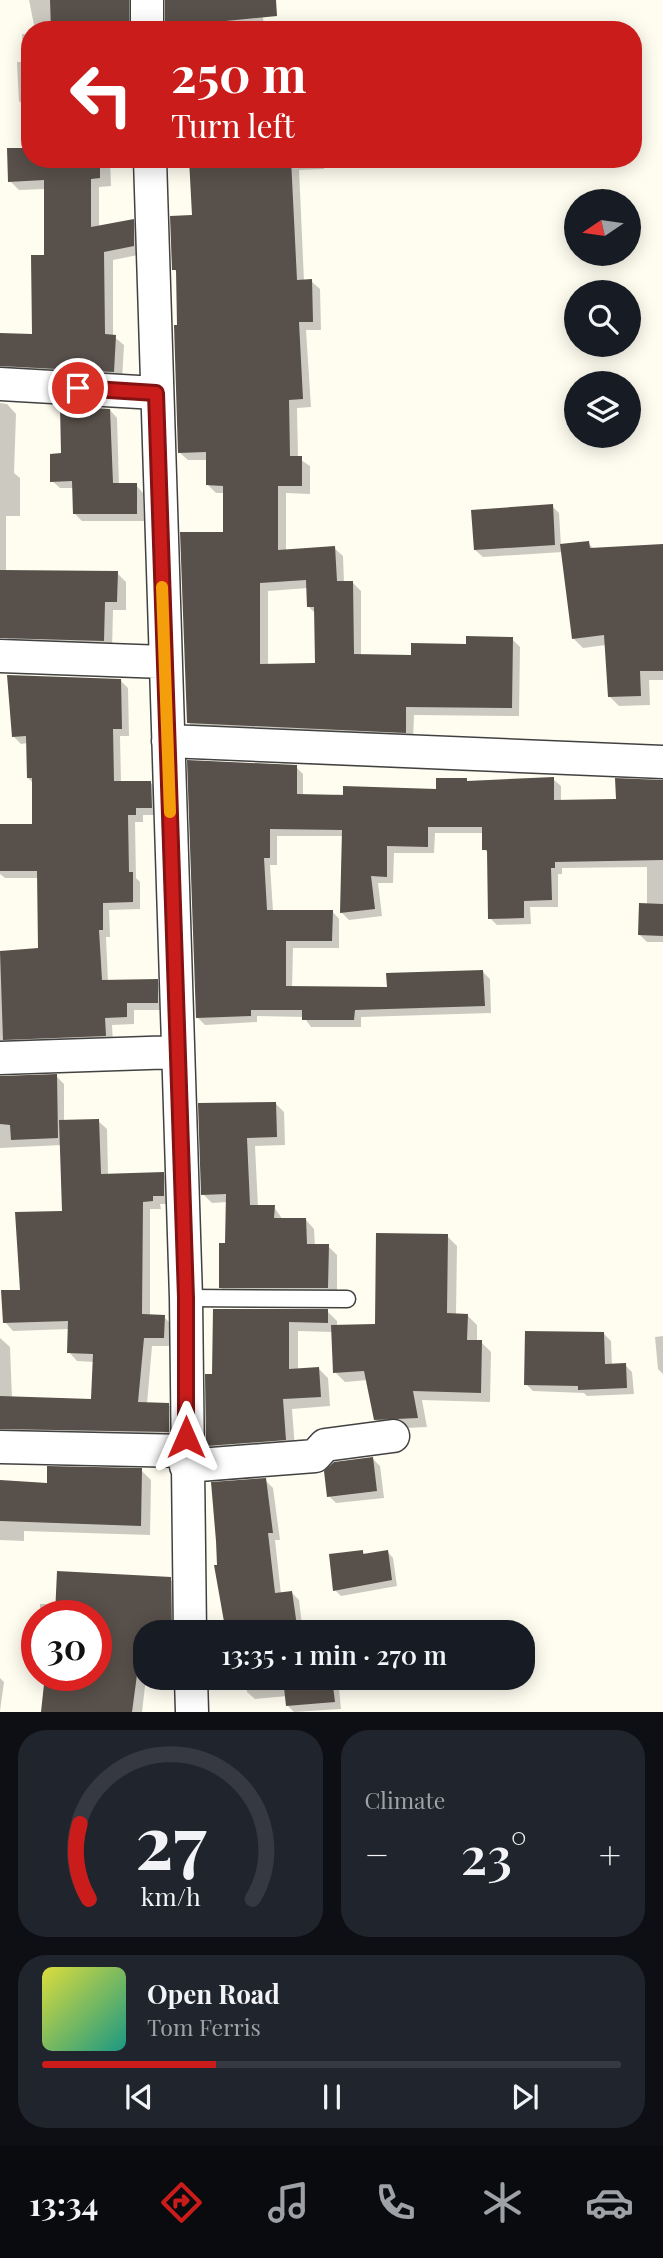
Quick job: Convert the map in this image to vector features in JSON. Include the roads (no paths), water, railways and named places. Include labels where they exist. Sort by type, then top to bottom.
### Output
[{"type":"street","points":[[146,0],[147,21]]},
{"type":"street","points":[[150,168],[186,1298],[190,1620]]},
{"type":"street","points":[[0,384],[156,393]]},
{"type":"street","points":[[0,656],[164,662]]},
{"type":"street","points":[[168,741],[663,762]]},
{"type":"street","points":[[0,1058],[177,1052]]},
{"type":"street","points":[[0,1447],[186,1459],[315,1456],[325,1445],[393,1436]]},
{"type":"street","points":[[191,1690],[192,1712]]},
{"type":"lane","points":[[186,1298],[347,1299]]}]
